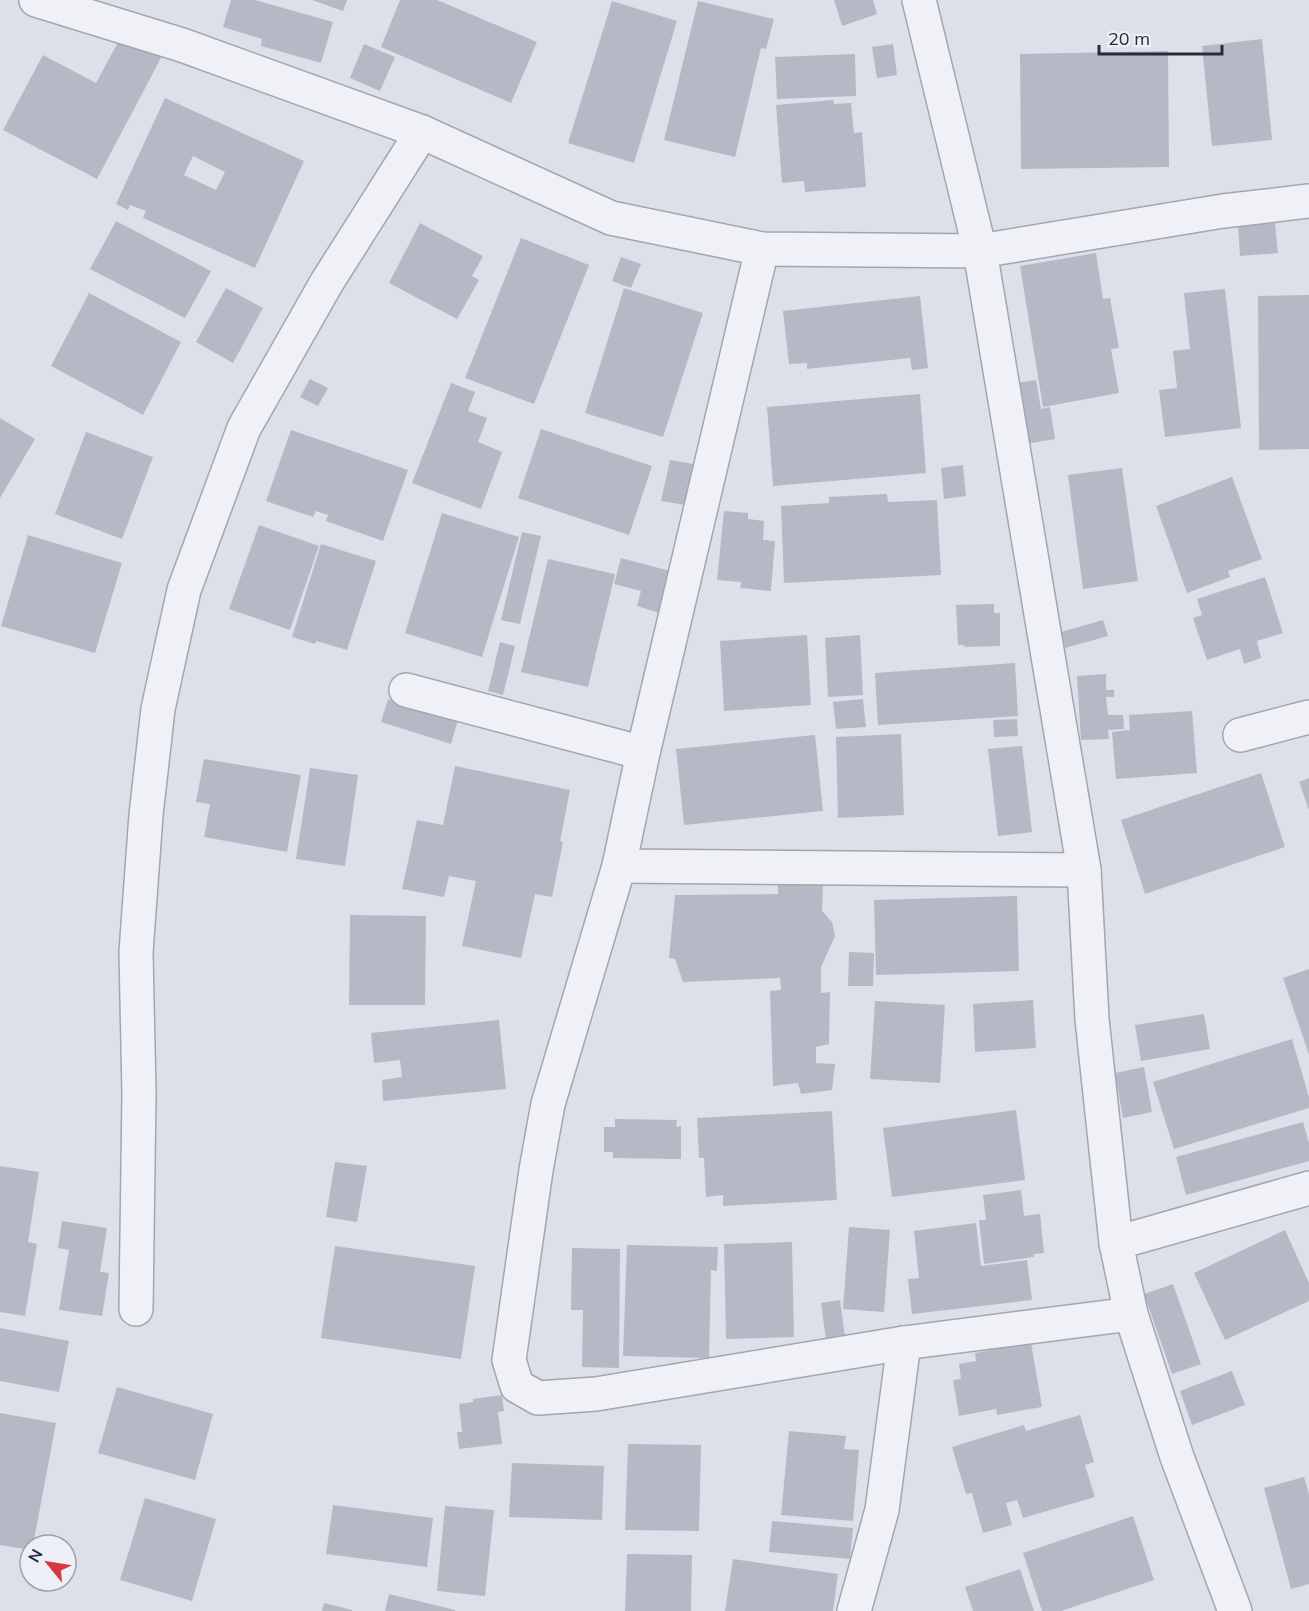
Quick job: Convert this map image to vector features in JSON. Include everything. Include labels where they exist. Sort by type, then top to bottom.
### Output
[{"type":"street","points":[[36,0],[182,45],[422,132],[611,218],[762,249],[980,251],[1222,211],[1309,201]]},
{"type":"street","points":[[918,0],[980,251],[1084,870],[1092,1019],[1116,1243],[1131,1314],[1178,1457],[1235,1611]]},
{"type":"street","points":[[136,1309],[139,1094],[136,952],[146,815],[158,709],[182,601],[244,428],[327,282],[422,132]]},
{"type":"street","points":[[762,249],[643,753],[619,866],[548,1104],[536,1170],[509,1360],[516,1386],[538,1398],[596,1394],[904,1344],[1131,1314]]},
{"type":"street","points":[[406,690],[643,753]]},
{"type":"street","points":[[1240,735],[1309,717]]},
{"type":"street","points":[[619,866],[1084,870]]},
{"type":"street","points":[[1116,1243],[1309,1188]]},
{"type":"street","points":[[854,1611],[882,1510],[904,1344]]},
{"type":"building","points":[[231,0],[255,0],[333,22],[321,63],[261,46],[262,39],[223,27]]},
{"type":"building","points":[[312,0],[347,0],[343,11]]},
{"type":"building","points":[[400,0],[437,0],[537,42],[511,103],[381,47]]},
{"type":"building","points":[[834,0],[873,0],[877,14],[842,26]]},
{"type":"building","points":[[612,1],[677,21],[634,163],[568,143]]},
{"type":"building","points":[[698,1],[774,19],[766,49],[761,48],[735,157],[664,140]]},
{"type":"building","points":[[122,35],[162,56],[97,179],[3,130],[43,55],[96,83]]},
{"type":"building","points":[[1262,39],[1272,140],[1212,146],[1202,46]]},
{"type":"building","points":[[364,44],[395,57],[380,91],[350,78]]},
{"type":"building","points":[[893,44],[897,75],[877,78],[872,47]]},
{"type":"building","points":[[1168,51],[1169,167],[1021,169],[1020,54]]},
{"type":"building","points":[[855,54],[856,96],[777,99],[775,57]]},
{"type":"building","points":[[165,98],[304,161],[255,268],[143,218],[146,211],[130,205],[128,210],[116,204]],"holes":[[[193,156],[225,172],[216,190],[184,175]]]},
{"type":"building","points":[[833,100],[834,104],[851,103],[854,133],[862,132],[866,187],[805,192],[804,181],[782,183],[776,105]]},
{"type":"building","points":[[116,221],[211,271],[185,318],[90,269]]},
{"type":"building","points":[[420,223],[483,256],[472,276],[479,280],[457,319],[389,283]]},
{"type":"building","points":[[1275,223],[1278,253],[1240,256],[1238,226]]},
{"type":"building","points":[[521,238],[589,265],[534,404],[465,378]]},
{"type":"building","points":[[1096,253],[1103,299],[1110,298],[1119,348],[1111,349],[1119,393],[1043,407],[1020,266]]},
{"type":"building","points":[[621,257],[641,264],[631,288],[612,281]]},
{"type":"building","points":[[226,288],[263,308],[233,363],[196,342]]},
{"type":"building","points":[[624,288],[703,313],[663,437],[585,413]]},
{"type":"building","points":[[1225,289],[1241,428],[1165,437],[1159,390],[1177,388],[1173,351],[1190,349],[1184,293]]},
{"type":"building","points":[[89,293],[181,342],[143,415],[51,366]]},
{"type":"building","points":[[1309,295],[1309,449],[1259,450],[1258,296]]},
{"type":"building","points":[[920,296],[928,368],[912,370],[910,358],[807,369],[807,363],[789,364],[783,311]]},
{"type":"building","points":[[310,379],[328,388],[318,406],[300,397]]},
{"type":"building","points":[[1036,380],[1041,409],[1050,407],[1055,439],[1026,444],[1016,383]]},
{"type":"building","points":[[451,383],[475,392],[468,411],[487,418],[478,442],[502,452],[481,509],[412,483]]},
{"type":"building","points":[[920,394],[926,473],[773,486],[767,407]]},
{"type":"building","points":[[0,418],[35,439],[0,498]]},
{"type":"building","points":[[541,429],[652,466],[629,535],[518,498]]},
{"type":"building","points":[[291,430],[408,470],[383,541],[326,521],[328,515],[316,511],[313,517],[266,501]]},
{"type":"building","points":[[86,432],[153,457],[122,539],[55,514]]},
{"type":"building","points":[[670,460],[693,464],[685,505],[661,501]]},
{"type":"building","points":[[963,465],[966,496],[944,499],[941,468]]},
{"type":"building","points":[[1122,468],[1138,581],[1083,589],[1068,475]]},
{"type":"building","points":[[1232,477],[1262,559],[1228,571],[1230,577],[1187,593],[1156,506]]},
{"type":"building","points":[[887,494],[888,502],[937,500],[941,575],[784,583],[781,506],[829,503],[829,497]]},
{"type":"building","points":[[724,511],[748,513],[748,519],[764,521],[763,540],[775,541],[771,591],[740,588],[741,582],[717,580]]},
{"type":"building","points":[[442,513],[519,537],[482,657],[405,633]]},
{"type":"building","points":[[259,525],[319,546],[290,630],[229,609]]},
{"type":"building","points":[[522,532],[541,536],[520,624],[501,620]]},
{"type":"building","points":[[28,535],[122,563],[95,653],[1,626]]},
{"type":"building","points":[[321,544],[376,561],[347,650],[292,637]]},
{"type":"building","points":[[621,558],[670,571],[659,613],[637,606],[641,591],[614,584]]},
{"type":"building","points":[[548,559],[615,574],[588,687],[521,672]]},
{"type":"building","points":[[1265,577],[1283,633],[1257,641],[1261,658],[1244,664],[1240,649],[1207,660],[1193,618],[1202,615],[1197,599]]},
{"type":"building","points":[[994,604],[994,613],[1000,613],[1000,646],[964,647],[965,645],[958,645],[956,605]]},
{"type":"building","points":[[1103,620],[1108,636],[1065,648],[1061,632]]},
{"type":"building","points":[[807,635],[811,705],[724,711],[720,641]]},
{"type":"building","points":[[860,635],[863,695],[828,697],[825,638]]},
{"type":"building","points":[[500,642],[515,646],[503,695],[488,691]]},
{"type":"building","points":[[1015,663],[1018,716],[878,725],[875,673]]},
{"type":"building","points":[[1106,674],[1106,690],[1114,690],[1114,697],[1106,697],[1108,715],[1123,715],[1124,729],[1108,730],[1109,739],[1081,740],[1077,676]]},
{"type":"building","points":[[388,699],[458,720],[451,744],[381,722]]},
{"type":"building","points":[[863,699],[866,727],[836,729],[833,702]]},
{"type":"building","points":[[1192,711],[1197,773],[1116,779],[1112,732],[1130,730],[1129,715]]},
{"type":"building","points":[[1017,719],[1018,736],[994,737],[993,720]]},
{"type":"building","points":[[901,734],[904,815],[838,818],[836,737]]},
{"type":"building","points":[[815,735],[823,811],[684,825],[676,749]]},
{"type":"building","points":[[1022,746],[1032,832],[998,836],[988,749]]},
{"type":"building","points":[[204,759],[301,775],[287,852],[204,837],[210,804],[196,802]]},
{"type":"building","points":[[455,766],[570,790],[552,897],[535,894],[521,958],[462,946],[476,881],[449,876],[444,897],[402,889],[417,820],[443,825]]},
{"type":"building","points":[[310,768],[358,775],[345,866],[296,859]]},
{"type":"building","points":[[1261,773],[1285,847],[1145,894],[1121,820]]},
{"type":"building","points":[[1309,778],[1309,810],[1299,782]]},
{"type":"building","points":[[778,882],[823,883],[822,911],[832,922],[835,936],[821,967],[821,993],[830,992],[829,1044],[816,1047],[816,1063],[835,1064],[832,1090],[801,1094],[798,1083],[773,1086],[770,991],[781,990],[780,978],[683,982],[675,959],[669,958],[675,895],[778,894]]},
{"type":"building","points":[[1017,896],[1019,971],[876,975],[874,900]]},
{"type":"building","points":[[350,915],[426,916],[425,1005],[349,1005]]},
{"type":"building","points":[[849,952],[874,953],[873,986],[848,986]]},
{"type":"building","points":[[1309,969],[1309,1055],[1283,978]]},
{"type":"building","points":[[1033,1000],[1036,1048],[975,1052],[973,1004]]},
{"type":"building","points":[[875,1001],[945,1005],[940,1083],[870,1079]]},
{"type":"building","points":[[1204,1014],[1210,1049],[1141,1061],[1135,1025]]},
{"type":"building","points":[[499,1020],[506,1089],[383,1101],[382,1080],[402,1077],[400,1060],[374,1063],[371,1033]]},
{"type":"building","points":[[1292,1039],[1309,1097],[1309,1108],[1174,1149],[1153,1082]]},
{"type":"building","points":[[1144,1067],[1152,1112],[1123,1118],[1115,1073]]},
{"type":"building","points":[[1016,1110],[1025,1180],[892,1197],[883,1128]]},
{"type":"building","points":[[832,1111],[837,1200],[723,1206],[723,1195],[706,1197],[704,1158],[699,1158],[697,1118]]},
{"type":"building","points":[[615,1119],[677,1120],[676,1127],[681,1126],[681,1159],[613,1158],[613,1152],[604,1152],[604,1127],[615,1127]]},
{"type":"building","points":[[1303,1122],[1309,1143],[1309,1161],[1186,1195],[1176,1157]]},
{"type":"building","points":[[335,1162],[367,1166],[357,1222],[326,1217]]},
{"type":"building","points":[[0,1166],[39,1172],[28,1242],[37,1244],[25,1316],[0,1312]]},
{"type":"building","points":[[1021,1190],[1024,1216],[1040,1214],[1044,1253],[1034,1254],[1034,1257],[984,1264],[979,1220],[986,1220],[983,1195]]},
{"type":"building","points":[[62,1221],[107,1228],[100,1272],[109,1273],[102,1316],[59,1310],[69,1250],[58,1248]]},
{"type":"building","points":[[976,1223],[981,1266],[1027,1260],[1032,1300],[912,1314],[908,1279],[919,1278],[914,1231]]},
{"type":"building","points":[[849,1227],[890,1230],[884,1312],[843,1309]]},
{"type":"building","points":[[1285,1230],[1309,1283],[1309,1301],[1225,1340],[1194,1273]]},
{"type":"building","points":[[792,1242],[794,1337],[726,1339],[724,1244]]},
{"type":"building","points":[[627,1245],[718,1247],[717,1271],[711,1270],[709,1358],[623,1356]]},
{"type":"building","points":[[335,1246],[475,1266],[461,1359],[321,1338]]},
{"type":"building","points":[[572,1248],[620,1249],[619,1368],[582,1367],[583,1310],[571,1310]]},
{"type":"building","points":[[1173,1284],[1201,1364],[1172,1374],[1144,1294]]},
{"type":"building","points":[[840,1300],[845,1337],[826,1340],[821,1303]]},
{"type":"building","points":[[0,1328],[69,1341],[59,1392],[0,1381]]},
{"type":"building","points":[[1031,1342],[1042,1407],[997,1415],[996,1409],[959,1416],[953,1380],[961,1379],[959,1364],[976,1361],[975,1353]]},
{"type":"building","points":[[1232,1371],[1245,1405],[1192,1425],[1180,1391]]},
{"type":"building","points":[[117,1387],[213,1414],[195,1480],[98,1453]]},
{"type":"building","points":[[502,1395],[504,1411],[498,1412],[502,1444],[459,1449],[457,1432],[462,1432],[459,1404],[473,1402],[473,1399]]},
{"type":"building","points":[[0,1413],[56,1423],[35,1533],[18,1533],[18,1548],[0,1545]]},
{"type":"building","points":[[1080,1415],[1094,1462],[1085,1465],[1095,1497],[1023,1518],[1017,1500],[1006,1503],[1012,1525],[983,1533],[972,1493],[966,1494],[952,1447],[1024,1425],[1026,1431]]},
{"type":"building","points":[[789,1431],[846,1436],[844,1449],[859,1450],[853,1521],[781,1515]]},
{"type":"building","points":[[628,1444],[701,1445],[699,1531],[625,1530]]},
{"type":"building","points":[[512,1463],[604,1466],[602,1520],[509,1517]]},
{"type":"building","points":[[1304,1477],[1309,1494],[1309,1584],[1291,1589],[1264,1488]]},
{"type":"building","points":[[145,1498],[216,1519],[192,1601],[120,1580]]},
{"type":"building","points":[[333,1505],[433,1518],[427,1567],[326,1554]]},
{"type":"building","points":[[445,1506],[494,1510],[485,1596],[437,1591]]},
{"type":"building","points":[[1133,1516],[1154,1580],[1061,1611],[1042,1611],[1023,1553]]},
{"type":"building","points":[[772,1521],[853,1528],[850,1559],[769,1552]]},
{"type":"building","points":[[627,1554],[692,1555],[691,1611],[625,1611]]},
{"type":"building","points":[[733,1559],[838,1574],[833,1611],[725,1611]]},
{"type":"building","points":[[1020,1569],[1034,1611],[973,1611],[965,1587]]},
{"type":"building","points":[[389,1594],[455,1610],[455,1611],[385,1611]]},
{"type":"building","points":[[324,1603],[352,1610],[352,1611],[322,1611]]}]
